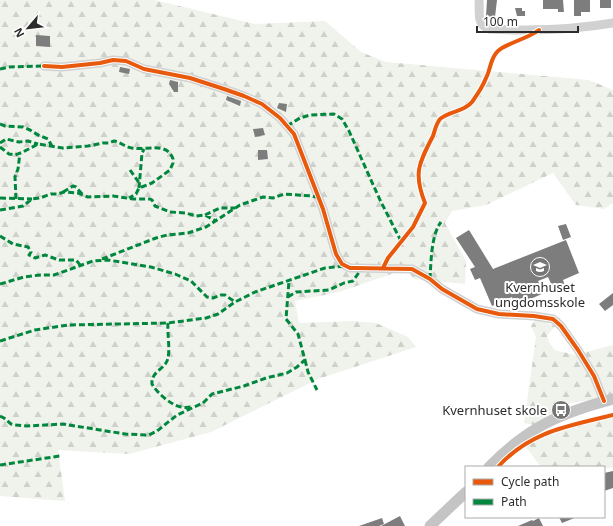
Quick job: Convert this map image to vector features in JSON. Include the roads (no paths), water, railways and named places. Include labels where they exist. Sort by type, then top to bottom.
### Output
[{"type":"main road","points":[[490,466],[511,446],[544,423],[568,413],[609,400]]},
{"type":"main road","points":[[430,526],[465,493]]},
{"type":"street","points":[[479,0],[479,18],[485,27],[489,29],[539,30],[613,23]]},
{"type":"street","points":[[44,66],[62,67],[100,63],[113,60],[126,62],[144,69],[190,78],[244,96],[262,104],[280,118],[294,134],[323,209],[334,249],[342,264],[350,268],[412,269],[430,279],[452,296],[477,309],[499,314],[534,316],[553,319],[561,326],[574,344],[609,400]]},
{"type":"place","name":"Kvernhuset ungdomsskole","points":[[540,267]]},
{"type":"place","name":"Kvernhuset skole","points":[[561,410]]}]
